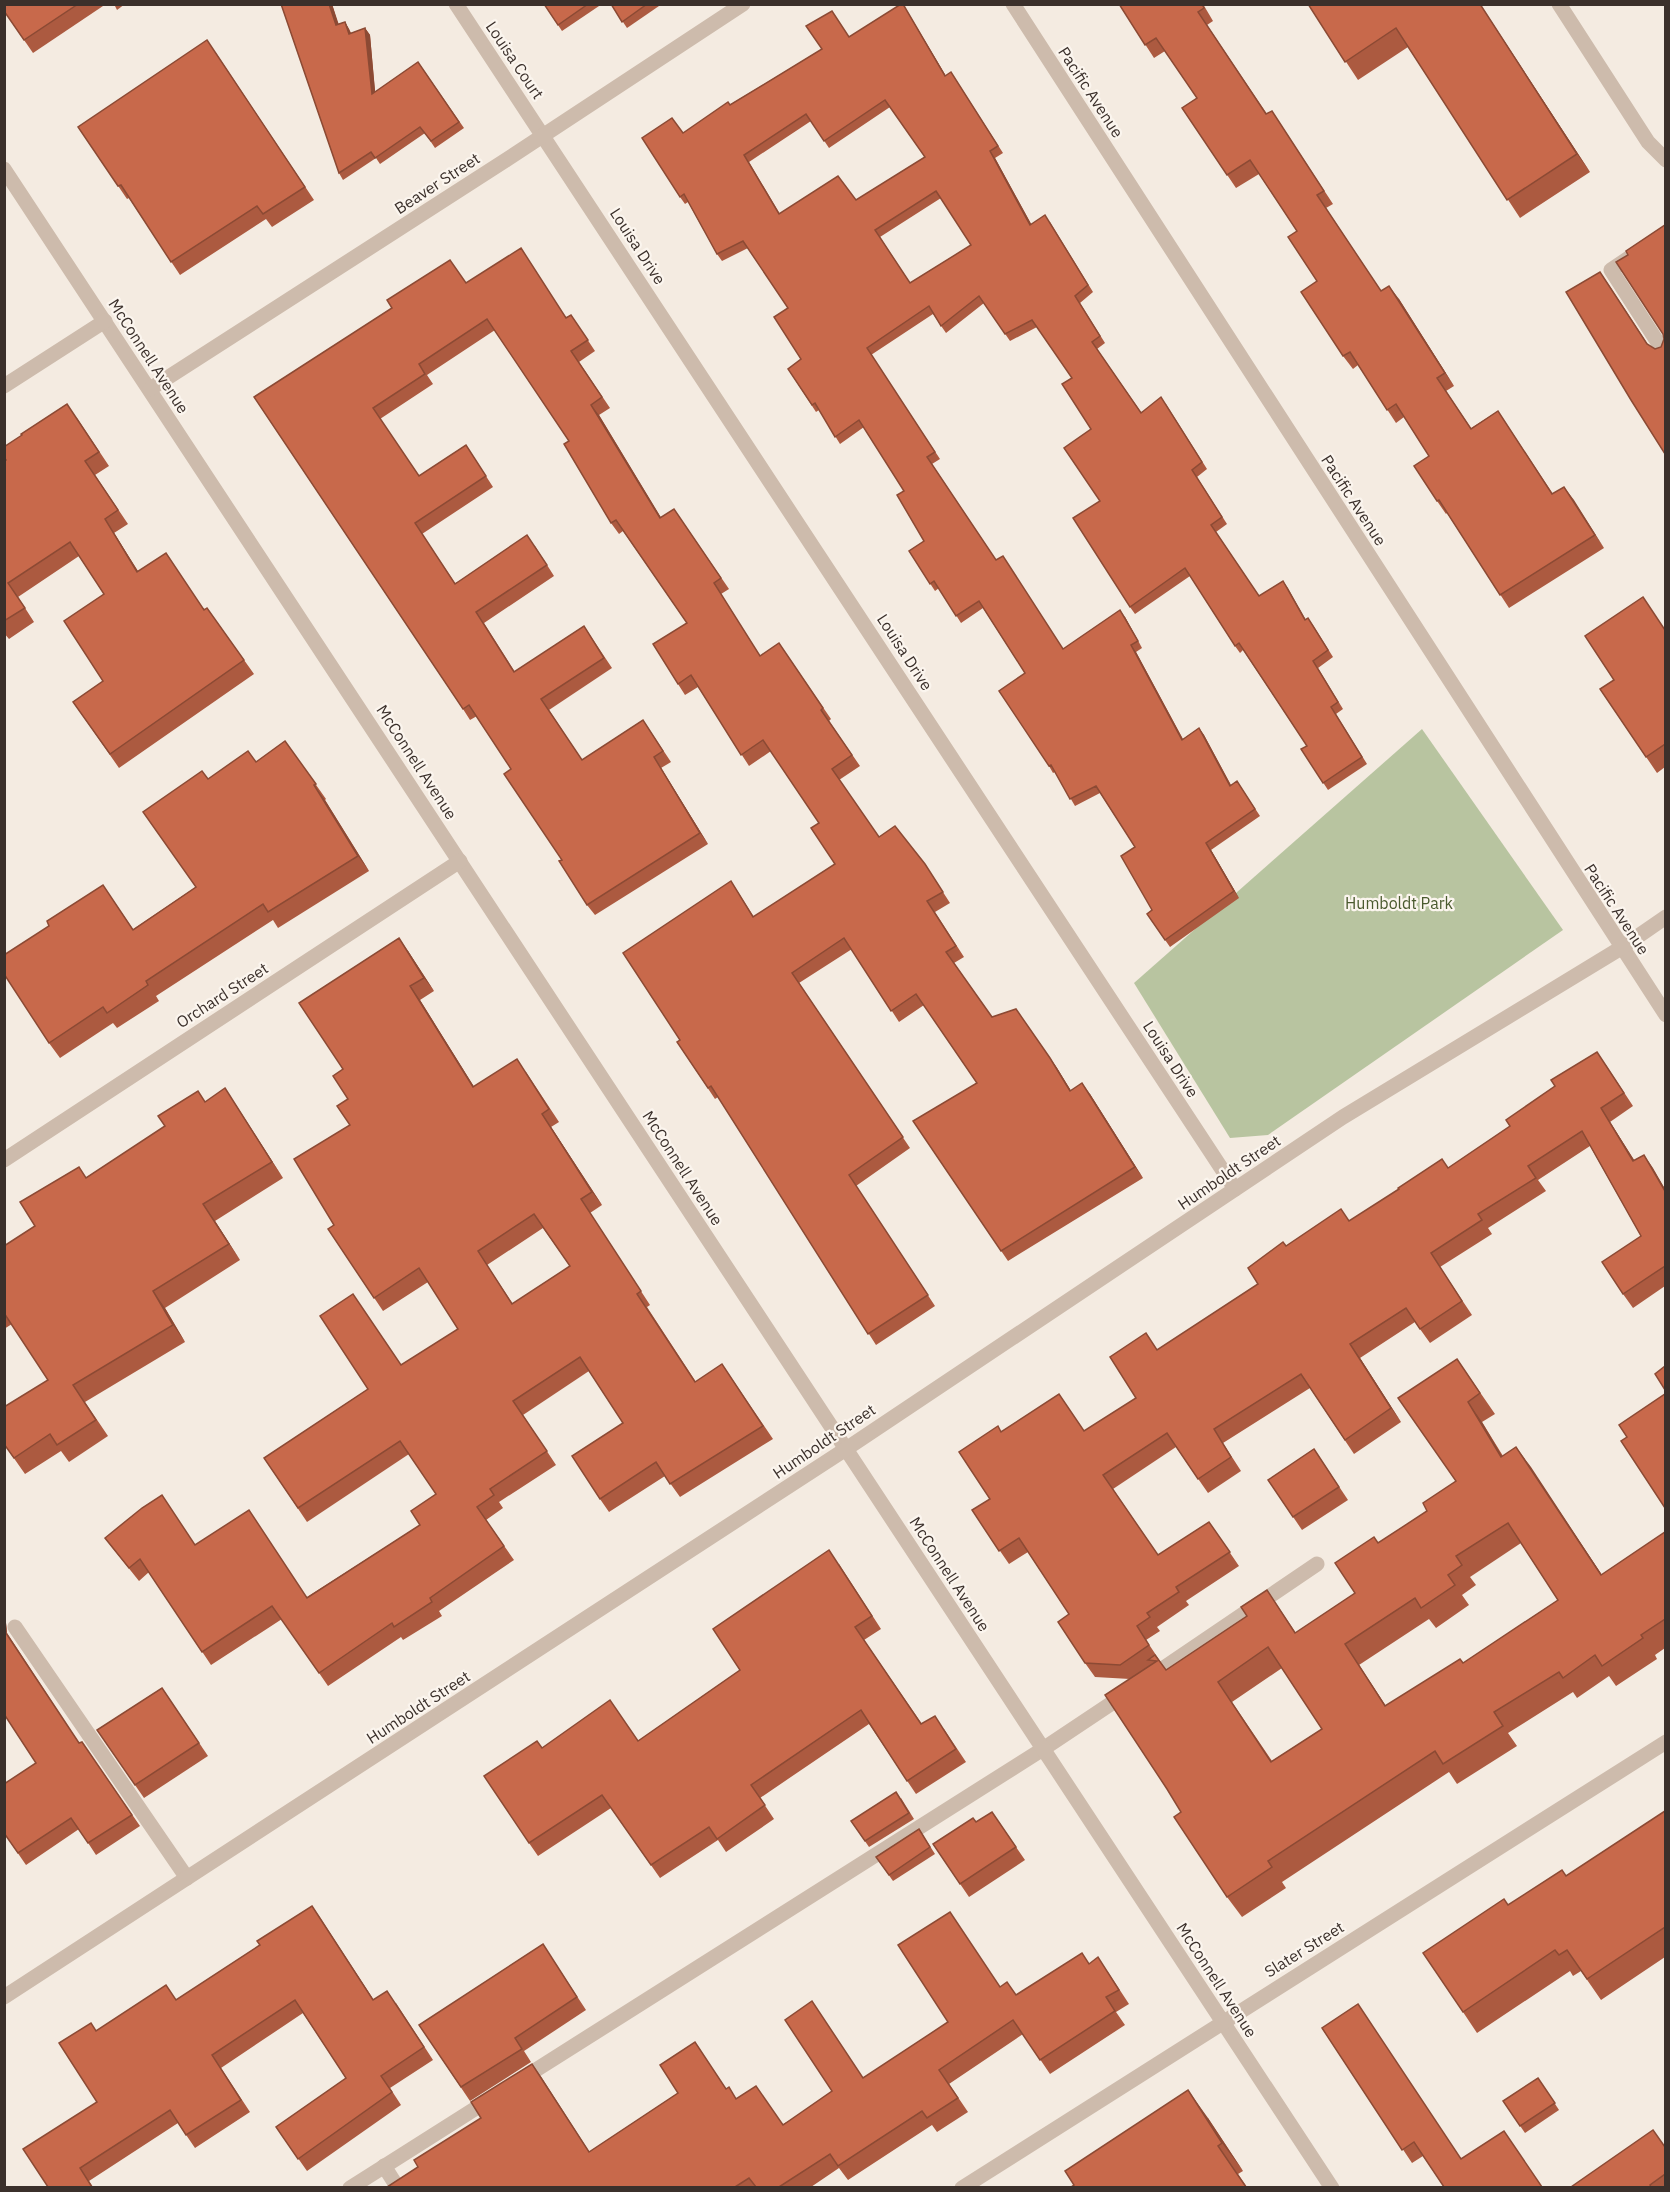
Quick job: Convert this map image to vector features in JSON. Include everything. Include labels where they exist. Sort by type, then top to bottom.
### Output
[{"type":"street","name":"Louisa Court","points":[[456,4],[544,135]]},
{"type":"street","name":"Beaver Street","points":[[150,389],[743,4]]},
{"type":"street","name":"Pacific Avenue","points":[[1013,4],[1665,1014]]},
{"type":"street","points":[[1559,4],[1648,142],[1665,160]]},
{"type":"street","name":"Louisa Drive","points":[[544,135],[1235,1189]]},
{"type":"street","name":"McConnell Avenue","points":[[4,169],[1332,2187]]},
{"type":"street","points":[[1665,233],[1611,270],[1665,355]]},
{"type":"street","points":[[4,386],[105,321]]},
{"type":"street","name":"Orchard Street","points":[[4,1160],[460,861]]},
{"type":"street","name":"Humboldt Street","points":[[4,1997],[846,1449],[1342,1117],[1621,948],[1665,917]]},
{"type":"street","points":[[350,2187],[1043,1749],[1317,1564]]},
{"type":"street","points":[[15,1627],[187,1878]]},
{"type":"street","name":"Slater Street","points":[[962,2187],[1665,1742]]},
{"type":"street","points":[[384,2166],[398,2187]]},
{"type":"green space","name":"Humboldt Park","points":[[1422,729],[1563,930],[1268,1135],[1230,1138],[1134,983]]},
{"type":"building","points":[[4,4],[78,4],[24,40],[4,11]]},
{"type":"building","points":[[281,4],[329,4],[336,25],[345,22],[349,34],[365,28],[372,94],[418,62],[459,122],[431,141],[420,127],[375,158],[371,152],[339,173]]},
{"type":"building","points":[[544,4],[588,4],[558,25]]},
{"type":"building","points":[[611,4],[647,4],[622,22]]},
{"type":"building","points":[[903,4],[945,76],[951,72],[998,146],[990,151],[1030,225],[1045,215],[1088,285],[1075,296],[1100,336],[1092,342],[1141,413],[1161,397],[1202,462],[1192,470],[1222,517],[1211,525],[1259,596],[1283,581],[1305,620],[1308,618],[1328,650],[1313,661],[1338,702],[1331,707],[1362,757],[1323,783],[1301,749],[1307,746],[1239,643],[1235,646],[1185,568],[1130,607],[1073,518],[1100,501],[1064,448],[1091,429],[1062,384],[1072,378],[1032,320],[1005,334],[979,296],[941,326],[929,306],[867,348],[935,452],[927,457],[996,560],[1003,556],[1063,649],[1120,610],[1138,641],[1131,645],[1182,740],[1199,728],[1230,786],[1237,781],[1255,809],[1206,843],[1234,891],[1165,940],[1147,914],[1152,910],[1121,856],[1135,847],[1096,786],[1070,799],[1051,765],[1049,766],[999,691],[1025,673],[979,601],[956,616],[934,581],[930,584],[909,551],[924,541],[897,495],[904,491],[859,420],[835,437],[815,403],[812,405],[788,369],[801,359],[774,317],[788,308],[743,241],[717,254],[684,194],[680,197],[642,138],[672,118],[683,133],[728,102],[730,105],[822,49],[806,26],[832,11],[849,37]],"holes":[[[885,100],[925,157],[856,200],[838,176],[779,214],[744,155],[806,114],[824,141]],[[936,191],[971,245],[910,283],[875,230]]]},
{"type":"building","points":[[1119,4],[1202,4],[1204,8],[1198,12],[1266,114],[1272,111],[1324,191],[1317,195],[1381,291],[1389,286],[1445,373],[1437,378],[1471,429],[1498,411],[1552,494],[1564,487],[1595,535],[1500,595],[1439,500],[1437,501],[1414,466],[1429,456],[1396,404],[1387,410],[1350,352],[1343,356],[1301,292],[1317,281],[1288,237],[1297,231],[1250,160],[1227,175],[1182,108],[1197,98],[1156,38],[1145,45]]},
{"type":"building","points":[[1308,4],[1480,4],[1577,154],[1507,200],[1396,28],[1345,62]]},
{"type":"building","points":[[207,40],[305,187],[263,214],[257,206],[171,262],[121,185],[118,186],[78,127]]},
{"type":"building","points":[[1665,225],[1665,454],[1566,292],[1600,272],[1647,344],[1655,349],[1661,347],[1663,334],[1616,262],[1628,255],[1626,251]]},
{"type":"building","points":[[521,248],[566,318],[571,315],[588,340],[571,351],[602,397],[591,405],[660,518],[674,509],[721,578],[714,583],[760,656],[779,643],[852,755],[832,769],[879,837],[895,826],[925,864],[943,892],[927,901],[956,946],[946,952],[992,1017],[1016,1009],[1070,1091],[1082,1083],[1135,1167],[1001,1251],[913,1121],[977,1083],[916,994],[891,1011],[844,938],[792,973],[903,1137],[849,1175],[928,1295],[868,1334],[711,1086],[708,1088],[677,1042],[680,1040],[623,953],[731,881],[753,917],[835,864],[811,828],[819,823],[763,740],[741,755],[691,675],[678,684],[653,644],[687,623],[616,520],[611,523],[564,444],[569,441],[487,319],[419,364],[425,374],[373,408],[419,476],[466,445],[486,476],[415,523],[455,584],[527,535],[547,565],[476,612],[514,672],[584,626],[604,658],[541,699],[582,760],[643,720],[663,751],[654,757],[700,833],[587,905],[559,861],[562,860],[504,774],[511,769],[469,705],[463,709],[254,397],[392,308],[387,300],[450,260],[466,283]]},
{"type":"building","points":[[67,404],[99,452],[85,461],[118,510],[105,519],[137,572],[166,553],[204,610],[207,608],[244,660],[110,754],[73,702],[103,681],[64,621],[104,594],[70,542],[8,583],[25,608],[4,621],[4,461],[6,460],[4,447]]},
{"type":"building","points":[[1643,597],[1665,630],[1665,744],[1646,757],[1600,689],[1614,680],[1585,636]]},
{"type":"building","points":[[285,741],[316,784],[314,785],[358,856],[268,912],[263,904],[146,981],[148,985],[107,1013],[103,1007],[49,1043],[4,974],[4,955],[49,926],[47,921],[103,885],[133,930],[196,887],[143,812],[202,771],[208,779],[248,751],[256,762]]},
{"type":"building","points":[[399,938],[424,978],[410,986],[473,1087],[517,1059],[549,1109],[542,1114],[592,1192],[581,1199],[641,1291],[637,1294],[695,1382],[722,1364],[763,1426],[670,1484],[656,1462],[600,1499],[572,1456],[623,1423],[580,1357],[513,1401],[547,1451],[490,1489],[494,1495],[477,1507],[504,1546],[430,1598],[432,1602],[394,1627],[392,1623],[319,1673],[272,1606],[202,1652],[140,1559],[129,1568],[105,1538],[162,1495],[195,1545],[249,1510],[307,1598],[420,1525],[411,1511],[436,1494],[400,1441],[298,1508],[264,1458],[368,1389],[320,1316],[353,1294],[401,1365],[458,1329],[419,1268],[374,1298],[328,1229],[334,1225],[294,1159],[350,1125],[337,1106],[348,1099],[333,1076],[343,1069],[299,1003]],"holes":[[[534,1214],[570,1266],[512,1304],[478,1251]]]},
{"type":"building","points":[[1597,1052],[1624,1093],[1601,1108],[1633,1161],[1644,1155],[1665,1191],[1665,1266],[1623,1294],[1602,1262],[1641,1236],[1582,1131],[1528,1166],[1536,1178],[1478,1214],[1482,1220],[1431,1253],[1462,1301],[1420,1329],[1406,1308],[1350,1344],[1391,1408],[1345,1440],[1301,1374],[1214,1429],[1231,1457],[1198,1479],[1167,1433],[1103,1475],[1158,1555],[1209,1522],[1230,1552],[1176,1587],[1179,1592],[1147,1613],[1150,1617],[1137,1626],[1149,1645],[1120,1665],[1085,1663],[1058,1622],[1069,1614],[1019,1538],[999,1551],[972,1510],[990,1499],[959,1452],[998,1426],[1001,1432],[1059,1394],[1084,1431],[1136,1398],[1110,1357],[1146,1333],[1157,1350],[1258,1284],[1248,1268],[1283,1242],[1286,1246],[1341,1209],[1349,1221],[1442,1159],[1448,1168],[1510,1126],[1506,1120],[1555,1086],[1551,1080]]},
{"type":"building","points":[[225,1088],[272,1162],[203,1204],[229,1244],[153,1291],[173,1325],[73,1385],[96,1420],[57,1445],[50,1434],[14,1458],[4,1444],[4,1407],[48,1380],[4,1313],[4,1246],[35,1226],[20,1202],[79,1167],[86,1178],[165,1126],[158,1116],[198,1091],[205,1102]]},
{"type":"building","points":[[1457,1359],[1480,1393],[1468,1402],[1501,1457],[1516,1447],[1601,1575],[1665,1532],[1665,1619],[1641,1635],[1643,1638],[1602,1666],[1595,1655],[1563,1678],[1559,1672],[1494,1712],[1503,1726],[1443,1764],[1435,1751],[1268,1861],[1272,1867],[1227,1897],[1174,1817],[1181,1812],[1105,1695],[1157,1661],[1148,1660],[1155,1655],[1166,1670],[1247,1616],[1241,1607],[1267,1590],[1295,1633],[1355,1593],[1335,1563],[1374,1537],[1378,1543],[1427,1511],[1423,1503],[1456,1481],[1398,1398]],"holes":[[[1508,1523],[1558,1600],[1463,1663],[1460,1659],[1385,1706],[1345,1644],[1415,1598],[1421,1608],[1455,1585],[1448,1575],[1462,1565],[1456,1556]],[[1268,1647],[1322,1729],[1271,1762],[1218,1682]]]},
{"type":"building","points":[[1665,1366],[1665,1390],[1655,1374]]},
{"type":"building","points":[[1665,1394],[1665,1508],[1621,1441],[1627,1437],[1619,1425]]},
{"type":"building","points":[[1314,1449],[1339,1487],[1293,1517],[1268,1480]]},
{"type":"building","points":[[829,1550],[872,1616],[855,1627],[921,1724],[935,1716],[956,1749],[907,1781],[861,1710],[751,1785],[765,1805],[717,1839],[709,1827],[651,1865],[602,1795],[529,1843],[484,1776],[537,1741],[542,1748],[610,1700],[638,1741],[740,1670],[713,1629]]},
{"type":"building","points":[[4,1630],[79,1743],[82,1742],[132,1815],[88,1843],[71,1818],[18,1853],[4,1833],[4,1784],[36,1763],[4,1714]]},
{"type":"building","points":[[162,1688],[199,1743],[135,1785],[97,1730]]},
{"type":"building","points":[[896,1792],[909,1813],[865,1841],[851,1821]]},
{"type":"building","points":[[1665,1811],[1665,1927],[1587,1979],[1567,1950],[1559,1955],[1555,1950],[1463,2012],[1423,1953],[1504,1899],[1508,1905],[1562,1870],[1566,1876]]},
{"type":"building","points":[[992,1812],[1016,1847],[960,1884],[933,1844],[973,1818],[976,1822]]},
{"type":"building","points":[[919,1829],[930,1847],[889,1875],[876,1857]]},
{"type":"building","points":[[312,1906],[373,2000],[387,1991],[424,2047],[381,2076],[392,2092],[298,2159],[276,2127],[346,2078],[295,2000],[212,2055],[241,2100],[186,2135],[170,2110],[80,2168],[92,2187],[48,2187],[23,2149],[97,2102],[59,2043],[91,2023],[96,2031],[166,1985],[176,2000],[260,1945],[257,1941]]},
{"type":"building","points":[[950,1912],[1000,1987],[1007,1982],[1016,1995],[1082,1953],[1089,1964],[1098,1957],[1119,1990],[1106,1997],[1115,2011],[1040,2060],[1013,2020],[939,2070],[958,2098],[927,2118],[922,2111],[838,2166],[830,2154],[779,2187],[756,2187],[749,2178],[735,2187],[387,2187],[418,2167],[414,2160],[481,2118],[471,2102],[532,2064],[589,2152],[678,2093],[660,2065],[695,2042],[726,2089],[729,2087],[736,2099],[756,2086],[783,2125],[832,2091],[785,2020],[812,2001],[863,2078],[948,2022],[898,1945]]},
{"type":"building","points":[[543,1944],[577,1997],[515,2038],[522,2049],[461,2087],[419,2025]]},
{"type":"building","points":[[1358,2004],[1461,2159],[1504,2131],[1542,2187],[1444,2187],[1414,2142],[1402,2150],[1322,2028]]},
{"type":"building","points":[[1538,2078],[1555,2103],[1520,2126],[1503,2101]]},
{"type":"building","points":[[1188,2090],[1222,2143],[1218,2146],[1246,2187],[1071,2187],[1074,2185],[1065,2171]]},
{"type":"building","points":[[1653,2130],[1665,2147],[1665,2174],[1650,2185],[1651,2187],[1571,2187]]}]
